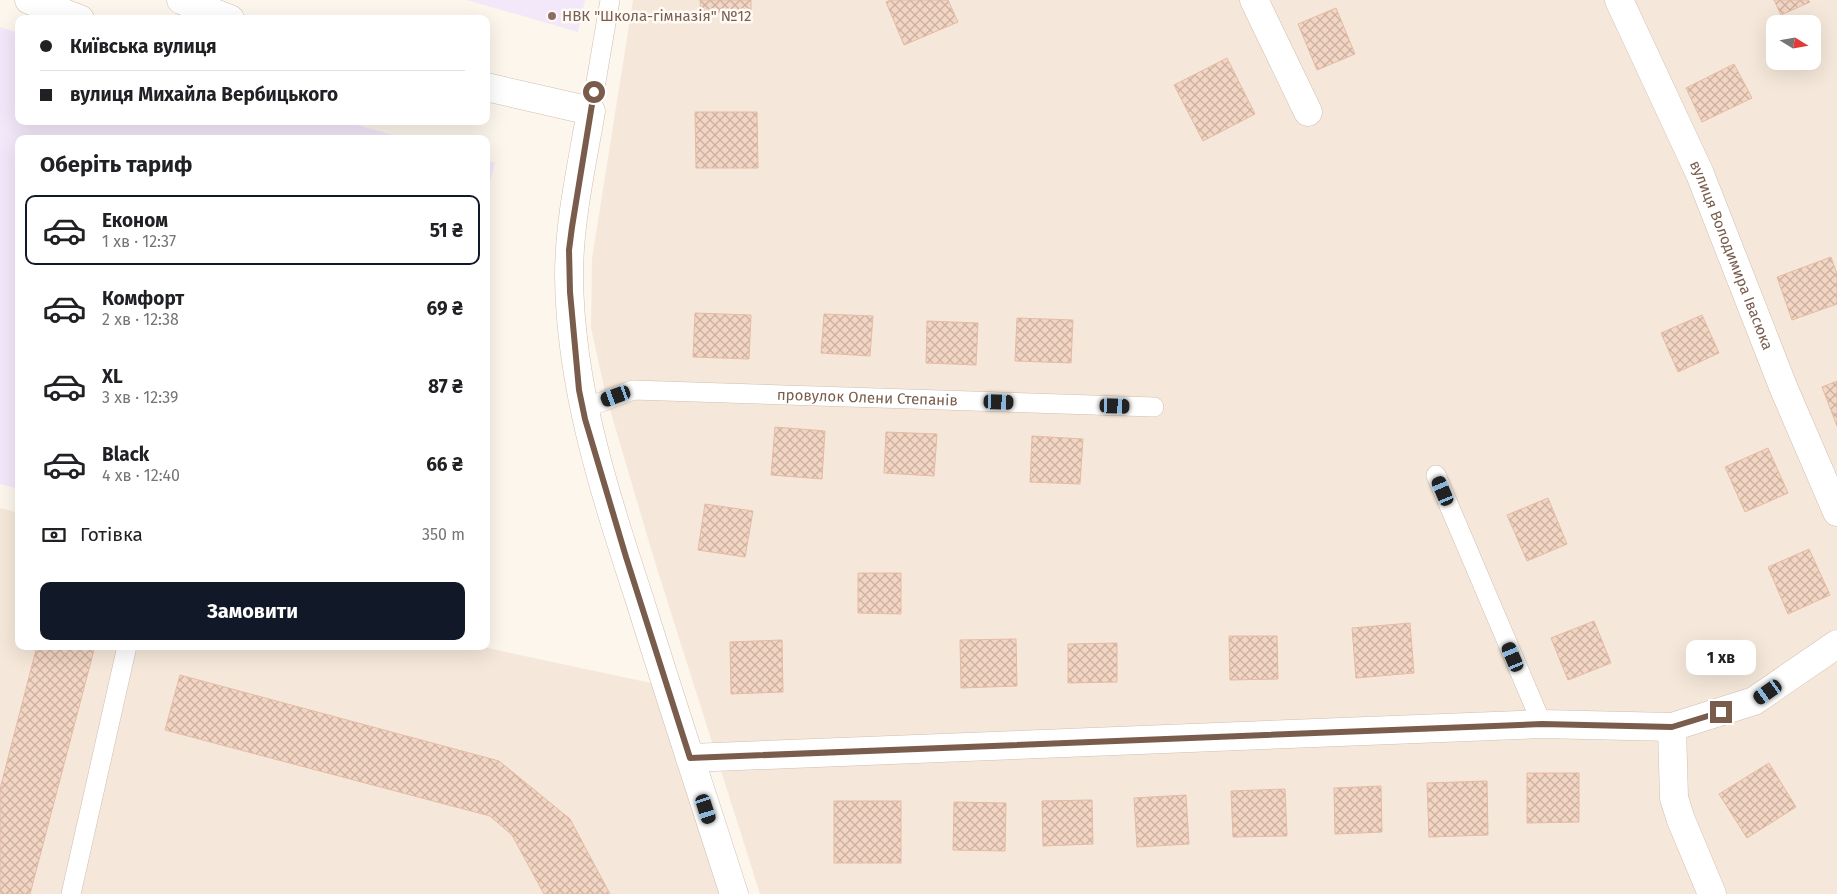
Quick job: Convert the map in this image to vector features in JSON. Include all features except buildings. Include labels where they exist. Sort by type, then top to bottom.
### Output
[{"type":"street","points":[[29,0],[69,15]]},
{"type":"street","points":[[181,0],[220,15]]},
{"type":"street","points":[[1254,0],[1308,112]]},
{"type":"street","name":"вулиця Володимира Івасюка","points":[[1619,0],[1700,174],[1784,389],[1837,512]]},
{"type":"street","points":[[490,88],[591,111],[572,227],[569,259],[574,344],[583,408],[626,557],[734,894]]},
{"type":"street","points":[[690,758],[1542,724],[1672,727],[1754,701],[1837,644]]},
{"type":"street","points":[[1672,727],[1674,798],[1680,820],[1712,894]]},
{"type":"lane","points":[[591,111],[610,0]]},
{"type":"lane","name":"провулок Олени Степанів","points":[[583,408],[633,390],[1154,407]]},
{"type":"lane","points":[[1436,475],[1542,724]]},
{"type":"lane","points":[[71,894],[126,650]]},
{"type":"shaded area","name":"НВК \"Школа-гімназія\" №12","points":[[467,0],[585,0],[578,32]]},
{"type":"shaded area","points":[[633,0],[1837,0],[1837,894],[760,894],[654,559],[606,396],[591,328],[592,259]]},
{"type":"shaded area","points":[[0,27],[15,32],[15,125],[357,125],[393,135],[15,135],[15,488],[0,484]]},
{"type":"shaded area","points":[[490,161],[495,163],[490,181]]},
{"type":"shaded area","points":[[0,508],[15,512],[15,650],[490,649],[651,683],[724,894],[0,894]]},
{"type":"place","name":"НВК \"Школа-гімназія\" №12","points":[[552,16]]},
{"type":"route","points":[[594,92],[569,250],[569,278],[579,390],[585,419],[626,557],[690,758],[1542,724],[1672,727],[1721,712]]}]
